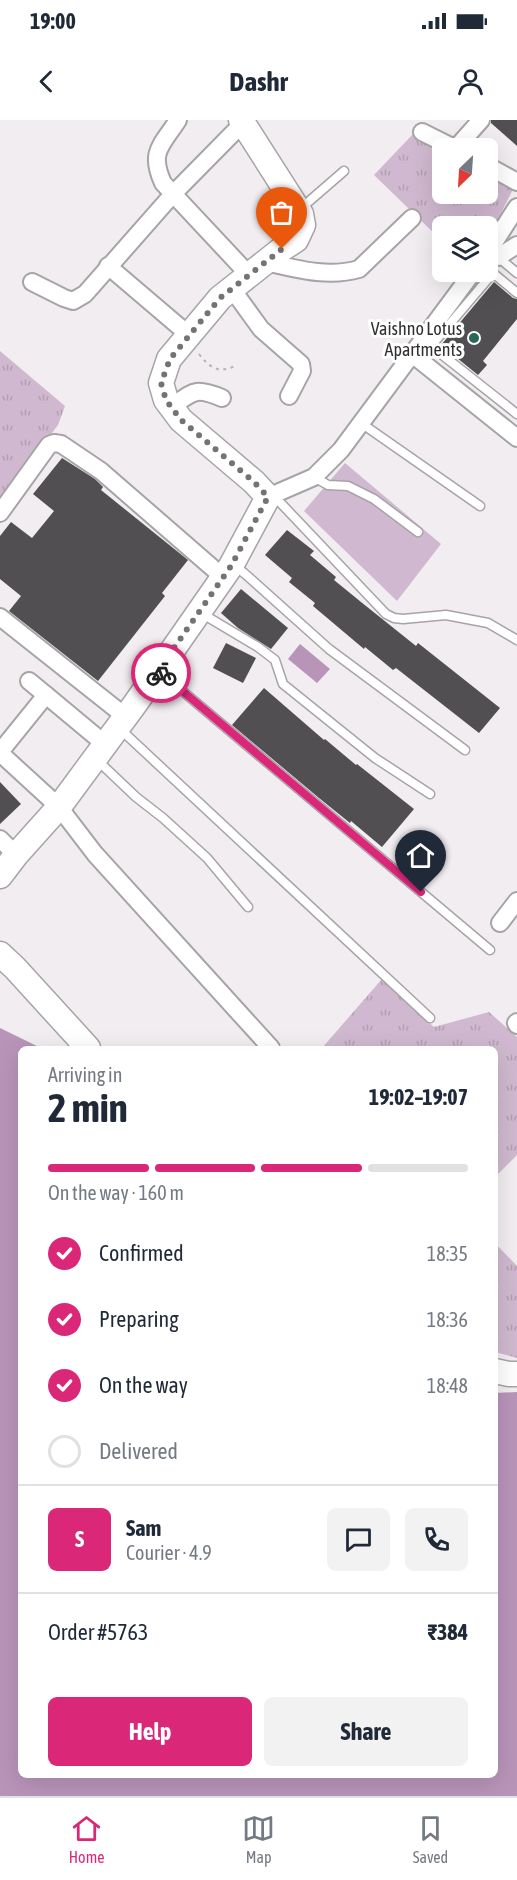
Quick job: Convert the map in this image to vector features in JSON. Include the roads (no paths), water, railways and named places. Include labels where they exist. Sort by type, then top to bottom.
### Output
[{"type":"main road","points":[[0,876],[8,847],[59,807],[227,571],[271,496],[181,420],[166,400],[161,383],[170,359],[220,298],[296,240],[303,225],[298,210],[242,122]]},
{"type":"main road","points":[[0,954],[85,1046]]},
{"type":"main road","points":[[498,1372],[517,1374]]},
{"type":"street","points":[[178,120],[157,152],[156,159],[163,183],[249,276],[261,329],[301,364],[302,371],[289,396]]},
{"type":"street","points":[[464,138],[481,120]]},
{"type":"street","points":[[32,282],[64,298],[73,300],[85,294],[173,194],[242,122]]},
{"type":"street","points":[[422,132],[434,138]]},
{"type":"street","points":[[498,172],[517,182]]},
{"type":"street","points":[[498,242],[517,207]]},
{"type":"street","points":[[249,276],[320,274],[359,269],[412,218]]},
{"type":"street","points":[[498,252],[517,245]]},
{"type":"street","points":[[108,266],[188,336]]},
{"type":"street","points":[[271,496],[314,477],[341,450],[412,354],[454,308],[468,282]]},
{"type":"street","points":[[412,354],[517,438]]},
{"type":"street","points":[[171,407],[198,391],[205,391],[222,398]]},
{"type":"street","points":[[0,513],[49,446],[54,443],[61,444],[101,471],[227,571]]},
{"type":"street","points":[[0,617],[111,737]]},
{"type":"street","points":[[29,681],[46,695],[111,737]]},
{"type":"street","points":[[46,695],[0,753],[59,807],[95,854],[269,1046]]},
{"type":"street","points":[[500,923],[517,901]]},
{"type":"lane","points":[[298,210],[344,171]]},
{"type":"lane","points":[[498,260],[517,273]]},
{"type":"lane","points":[[517,293],[493,273],[454,308],[431,346],[517,414]]},
{"type":"lane","points":[[361,423],[480,506]]},
{"type":"lane","points":[[314,477],[328,485],[348,486],[374,499],[418,532]]},
{"type":"lane","points":[[271,496],[386,614],[403,619],[446,615],[478,621],[488,623],[517,639]]},
{"type":"lane","points":[[227,571],[278,602],[329,649],[465,750]]},
{"type":"lane","points":[[199,611],[275,660],[283,684],[375,758],[430,794]]},
{"type":"lane","points":[[158,671],[490,950]]},
{"type":"lane","points":[[111,737],[136,797],[207,858],[248,907]]},
{"type":"lane","points":[[111,737],[430,1018]]},
{"type":"place","name":"Vaishno Lotus Apartments","points":[[474,338]]}]
